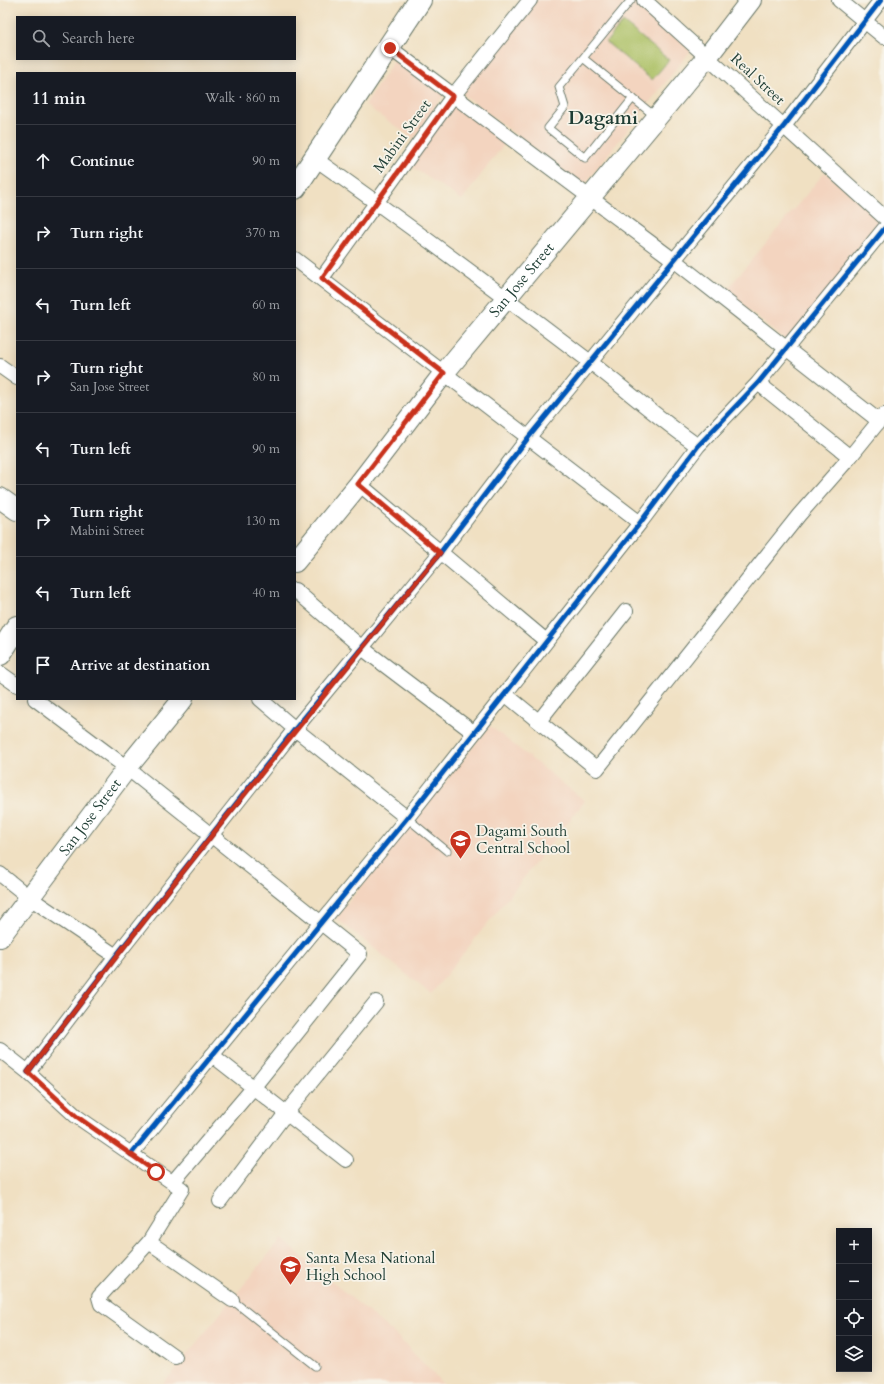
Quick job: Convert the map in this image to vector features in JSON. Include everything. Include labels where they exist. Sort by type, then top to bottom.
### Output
[{"type":"main road","points":[[296,186],[390,48],[420,0]]},
{"type":"main road","points":[[0,654],[16,629]]},
{"type":"street","name":"Mabini Street","points":[[322,278],[375,202],[453,96],[530,0]]},
{"type":"street","name":"Real Street","points":[[644,0],[708,56],[884,217]]},
{"type":"street","name":"San Jose Street","points":[[296,561],[444,373],[507,298],[589,196],[708,56],[751,0]]},
{"type":"street","points":[[839,0],[884,37]]},
{"type":"street","points":[[28,1072],[116,956],[212,837],[295,729],[440,553],[528,438],[590,361],[784,126],[882,0]]},
{"type":"street","points":[[390,48],[589,196],[786,348],[882,418],[799,515],[597,769],[505,694]]},
{"type":"street","points":[[314,158],[507,298],[590,361],[669,426],[698,446]]},
{"type":"street","points":[[131,1154],[320,922],[407,818],[473,732],[505,694],[545,640],[640,523],[698,446],[758,383],[884,229]]},
{"type":"street","points":[[296,259],[640,523]]},
{"type":"street","points":[[0,366],[16,377]]},
{"type":"street","points":[[758,383],[850,457]]},
{"type":"street","points":[[358,484],[545,640]]},
{"type":"street","points":[[0,498],[16,509]]},
{"type":"street","points":[[296,591],[362,648],[473,732]]},
{"type":"street","points":[[539,721],[626,611]]},
{"type":"street","points":[[0,673],[16,684]]},
{"type":"street","points":[[36,700],[127,768],[360,954],[253,1088],[173,1182]]},
{"type":"street","name":"San Jose Street","points":[[0,937],[127,768],[182,700]]},
{"type":"street","points":[[261,700],[295,729],[407,818]]},
{"type":"street","points":[[0,874],[30,898],[116,956]]},
{"type":"street","points":[[220,1201],[286,1113],[376,1002]]},
{"type":"street","points":[[0,1050],[28,1072],[76,1116],[182,1189],[182,1193],[149,1242],[99,1297],[101,1304],[175,1357]]},
{"type":"street","points":[[212,1055],[346,1160]]},
{"type":"street","points":[[149,1242],[232,1300]]},
{"type":"lane","points":[[631,0],[560,86],[565,107],[548,128],[585,158],[633,98]]},
{"type":"lane","points":[[583,58],[656,118]]},
{"type":"lane","points":[[407,818],[447,851]]},
{"type":"lane","points":[[232,1300],[315,1366]]},
{"type":"shaded area","points":[[534,0],[634,0],[692,49],[583,186],[460,92]]},
{"type":"shaded area","points":[[394,60],[444,94],[414,139],[365,105]]},
{"type":"shaded area","points":[[456,101],[508,139],[462,200],[409,165]]},
{"type":"shaded area","points":[[825,172],[884,223],[787,341],[725,292]]},
{"type":"shaded area","name":"Dagami South Central School","points":[[490,726],[585,801],[431,994],[336,918]]},
{"type":"shaded area","name":"Santa Mesa National High School","points":[[281,1239],[396,1335],[443,1384],[163,1384]]},
{"type":"green space","points":[[623,22],[669,60],[652,80],[606,42]]},
{"type":"cycle path","points":[[28,1072],[116,956],[295,729],[440,553],[528,438],[784,126],[881,0]]},
{"type":"cycle path","points":[[131,1154],[407,818],[640,523],[698,446],[758,383],[884,229]]},
{"type":"place","name":"Dagami South Central School","points":[[460,860]]},
{"type":"place","name":"Santa Mesa National High School","points":[[290,1286]]},
{"type":"district","name":"Dagami","points":[[603,118]]},
{"type":"route","points":[[156,1172],[76,1116],[28,1072],[116,956],[212,837],[295,729],[440,553],[358,484],[444,373],[322,278],[375,202],[453,96],[390,48]]}]
